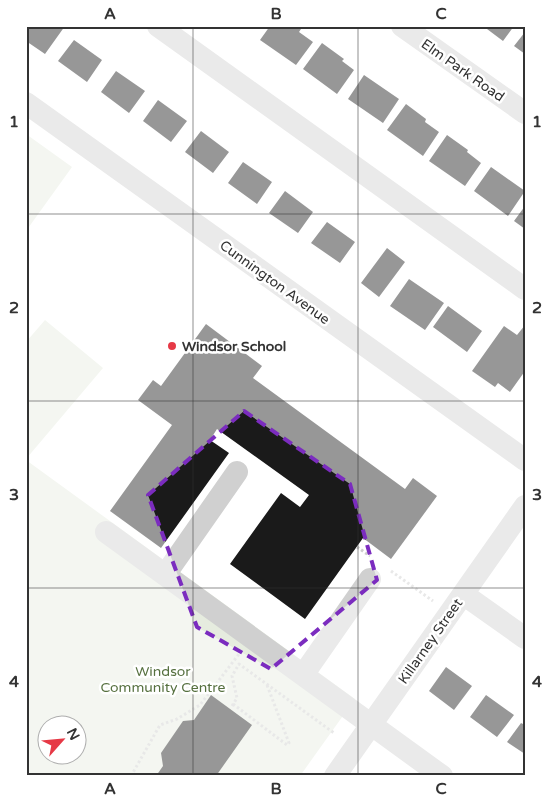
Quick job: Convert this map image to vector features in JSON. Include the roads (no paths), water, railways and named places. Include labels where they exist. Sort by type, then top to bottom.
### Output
[{"type":"street","points":[[158,26],[525,289]]},
{"type":"street","name":"Elm Park Road","points":[[402,26],[525,113]]},
{"type":"street","name":"Cunnington Avenue","points":[[27,105],[525,460]]},
{"type":"street","points":[[165,575],[237,472]]},
{"type":"street","name":"Killarney Street","points":[[335,776],[525,506]]},
{"type":"street","points":[[106,532],[442,776]]},
{"type":"street","points":[[303,675],[377,569]]},
{"type":"street","points":[[463,594],[525,638]]},
{"type":"place","name":"Windsor School","points":[[172,346]]},
{"type":"park label","name":"Windsor Community Centre","points":[[163,680]]}]
